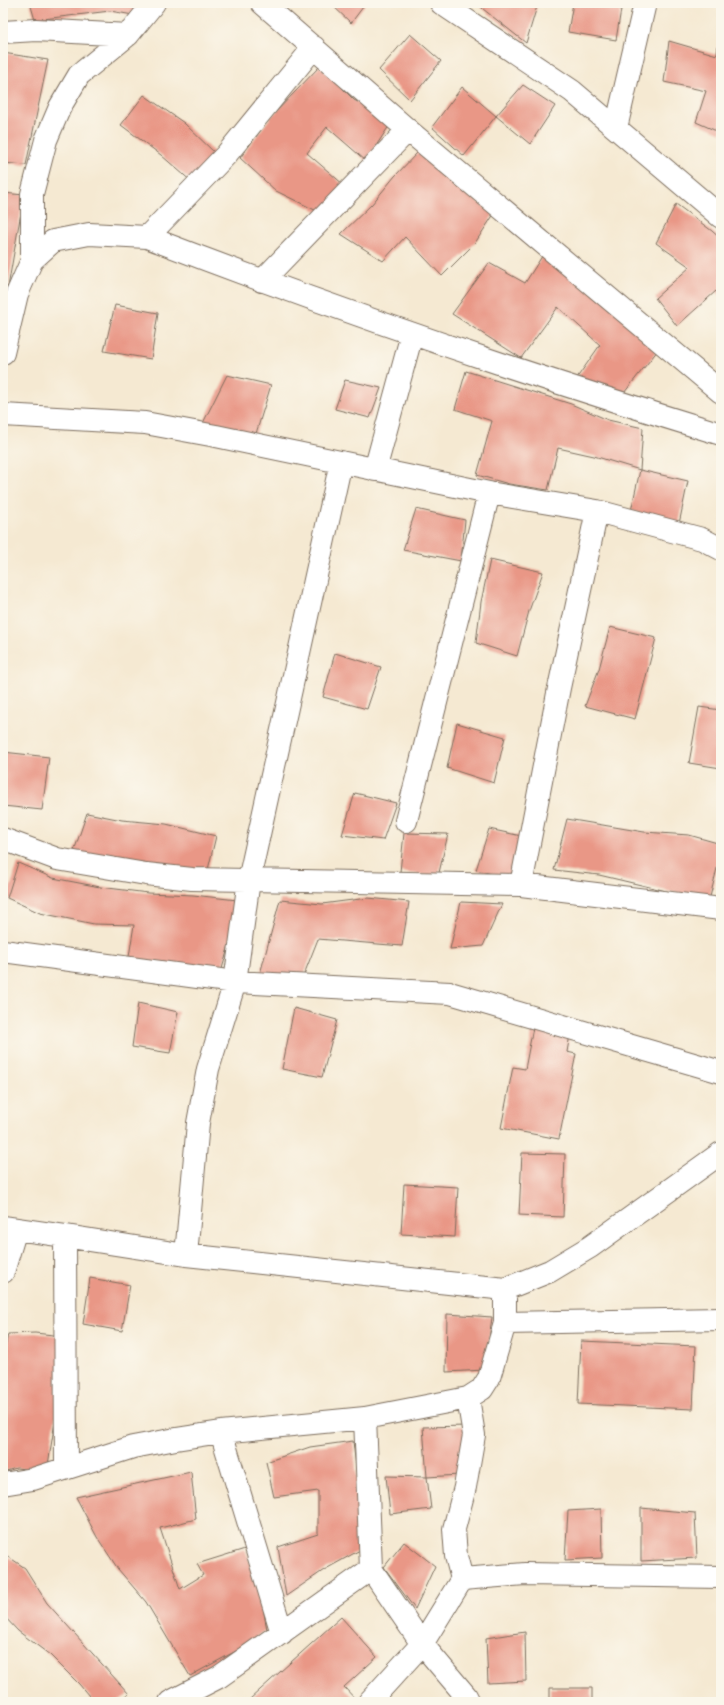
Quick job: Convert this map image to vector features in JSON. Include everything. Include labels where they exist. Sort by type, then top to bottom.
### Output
[{"type":"street","points":[[3,353],[8,310],[32,260],[32,194],[48,134],[60,108],[80,75],[128,35],[154,3]]},
{"type":"street","points":[[262,3],[408,130],[721,392]]},
{"type":"street","points":[[441,3],[572,91],[721,217]]},
{"type":"street","points":[[616,128],[645,3]]},
{"type":"street","points":[[3,32],[36,30],[128,35]]},
{"type":"street","points":[[148,238],[226,155],[314,47]]},
{"type":"street","points":[[262,281],[408,130]]},
{"type":"street","points":[[32,260],[53,241],[89,234],[148,238],[262,281],[412,334],[602,398],[721,434]]},
{"type":"street","points":[[375,470],[412,334]]},
{"type":"street","points":[[3,415],[145,423],[216,436],[489,493],[597,511],[702,539],[721,549]]},
{"type":"street","points":[[186,1255],[198,1122],[208,1069],[235,982],[249,880],[341,462]]},
{"type":"street","points":[[406,821],[489,493]]},
{"type":"street","points":[[521,885],[559,688],[597,511]]},
{"type":"street","points":[[3,839],[57,860],[131,872],[192,879],[521,885],[721,909]]},
{"type":"street","points":[[3,950],[235,982],[450,993],[721,1072]]},
{"type":"street","points":[[3,1272],[9,1228],[186,1255],[505,1289],[550,1270],[590,1247],[719,1160]]},
{"type":"street","points":[[65,1236],[66,1468]]},
{"type":"street","points":[[3,1484],[33,1479],[133,1447],[221,1432],[365,1418],[468,1398],[482,1389],[489,1378],[505,1323],[505,1289]]},
{"type":"street","points":[[505,1323],[721,1319]]},
{"type":"street","points":[[369,1702],[422,1644],[462,1579],[456,1556],[454,1529],[465,1486],[474,1435],[468,1398]]},
{"type":"street","points":[[365,1418],[372,1569],[422,1644],[466,1696],[469,1702]]},
{"type":"street","points":[[221,1432],[282,1633]]},
{"type":"street","points":[[170,1702],[220,1677],[372,1569]]},
{"type":"street","points":[[462,1579],[524,1574],[721,1576]]},
{"type":"building","points":[[30,3],[142,3],[139,16],[110,11],[35,20]]},
{"type":"building","points":[[330,3],[366,3],[351,23]]},
{"type":"building","points":[[477,3],[538,3],[526,43],[483,9]]},
{"type":"building","points":[[573,3],[622,3],[616,40],[568,32]]},
{"type":"building","points":[[410,34],[441,61],[410,100],[379,70]]},
{"type":"building","points":[[669,41],[717,55],[718,43],[721,44],[721,133],[696,122],[706,91],[664,82]]},
{"type":"building","points":[[3,53],[48,60],[26,165],[3,163]]},
{"type":"building","points":[[320,66],[354,100],[393,120],[366,161],[327,127],[307,153],[344,185],[321,213],[276,191],[240,158],[270,118]]},
{"type":"building","points":[[523,85],[555,106],[530,144],[496,116]]},
{"type":"building","points":[[462,87],[496,116],[464,156],[432,127]]},
{"type":"building","points":[[144,95],[184,123],[216,154],[192,182],[161,155],[121,125]]},
{"type":"building","points":[[418,152],[451,181],[494,214],[475,243],[442,276],[405,237],[383,261],[341,234],[372,204],[395,176]]},
{"type":"building","points":[[3,193],[24,195],[8,287],[3,285]]},
{"type":"building","points":[[676,204],[721,239],[721,296],[716,291],[677,326],[655,298],[690,267],[656,243]]},
{"type":"building","points":[[546,250],[662,345],[620,398],[574,382],[600,345],[558,307],[521,358],[452,314],[489,263],[525,283]]},
{"type":"building","points":[[115,305],[158,313],[151,359],[104,351]]},
{"type":"building","points":[[466,371],[571,404],[608,420],[643,428],[640,470],[594,456],[558,448],[548,490],[509,484],[477,475],[492,421],[455,409]]},
{"type":"building","points":[[227,375],[271,385],[254,440],[203,423]]},
{"type":"building","points":[[345,380],[381,388],[370,418],[335,409]]},
{"type":"building","points":[[640,470],[688,481],[679,524],[631,511]]},
{"type":"building","points":[[416,509],[465,520],[461,561],[403,550]]},
{"type":"building","points":[[490,560],[543,572],[529,611],[517,656],[476,643],[481,602]]},
{"type":"building","points":[[610,627],[656,638],[635,719],[585,706],[599,669]]},
{"type":"building","points":[[335,653],[381,667],[367,709],[323,697]]},
{"type":"building","points":[[699,707],[721,710],[721,768],[689,763]]},
{"type":"building","points":[[457,723],[505,737],[494,783],[447,768]]},
{"type":"building","points":[[3,752],[49,757],[42,810],[3,806]]},
{"type":"building","points":[[355,793],[396,803],[383,840],[342,835]]},
{"type":"building","points":[[87,813],[122,820],[166,824],[216,836],[206,878],[72,857]]},
{"type":"building","points":[[567,819],[644,832],[689,835],[721,844],[721,852],[710,897],[675,893],[599,875],[554,870]]},
{"type":"building","points":[[489,829],[526,837],[517,880],[476,870]]},
{"type":"building","points":[[404,833],[448,834],[438,877],[400,872]]},
{"type":"building","points":[[18,863],[53,878],[100,887],[148,893],[193,895],[237,900],[231,938],[219,979],[128,963],[134,925],[94,924],[40,913],[7,898]]},
{"type":"building","points":[[368,898],[409,902],[402,946],[318,939],[301,982],[260,974],[280,900],[322,904]]},
{"type":"building","points":[[461,902],[502,904],[483,946],[450,949]]},
{"type":"building","points":[[138,1003],[178,1012],[170,1053],[132,1047]]},
{"type":"building","points":[[294,1008],[337,1020],[322,1077],[282,1069]]},
{"type":"building","points":[[534,1022],[571,1029],[567,1052],[576,1054],[559,1139],[501,1128],[513,1067],[525,1069]]},
{"type":"building","points":[[522,1153],[565,1154],[563,1217],[519,1215]]},
{"type":"building","points":[[404,1184],[458,1187],[455,1237],[401,1234]]},
{"type":"building","points":[[90,1278],[130,1285],[122,1331],[83,1324]]},
{"type":"building","points":[[447,1314],[492,1317],[485,1370],[446,1372]]},
{"type":"building","points":[[35,1333],[62,1336],[61,1384],[47,1471],[16,1468],[3,1472],[3,1358],[8,1334]]},
{"type":"building","points":[[581,1341],[696,1346],[693,1409],[578,1404]]},
{"type":"building","points":[[467,1426],[459,1475],[427,1477],[423,1427]]},
{"type":"building","points":[[353,1441],[358,1486],[360,1550],[324,1570],[286,1596],[278,1547],[318,1534],[318,1491],[274,1497],[266,1462],[310,1447]]},
{"type":"building","points":[[191,1472],[196,1519],[160,1528],[180,1589],[203,1575],[197,1564],[245,1549],[259,1585],[267,1630],[236,1651],[190,1676],[146,1602],[118,1569],[97,1537],[76,1497]]},
{"type":"building","points":[[386,1476],[427,1477],[431,1509],[390,1514]]},
{"type":"building","points":[[641,1508],[695,1513],[697,1558],[641,1561]]},
{"type":"building","points":[[601,1509],[602,1558],[565,1560],[568,1511]]},
{"type":"building","points":[[404,1542],[435,1566],[415,1609],[384,1567]]},
{"type":"building","points":[[3,1553],[25,1568],[47,1603],[129,1694],[117,1702],[94,1702],[79,1684],[50,1655],[18,1631],[3,1615]]},
{"type":"building","points":[[341,1617],[377,1657],[344,1687],[358,1702],[253,1702],[250,1699]]},
{"type":"building","points":[[525,1632],[526,1681],[488,1683],[486,1638]]},
{"type":"building","points":[[550,1688],[592,1688],[592,1702],[550,1702]]}]
